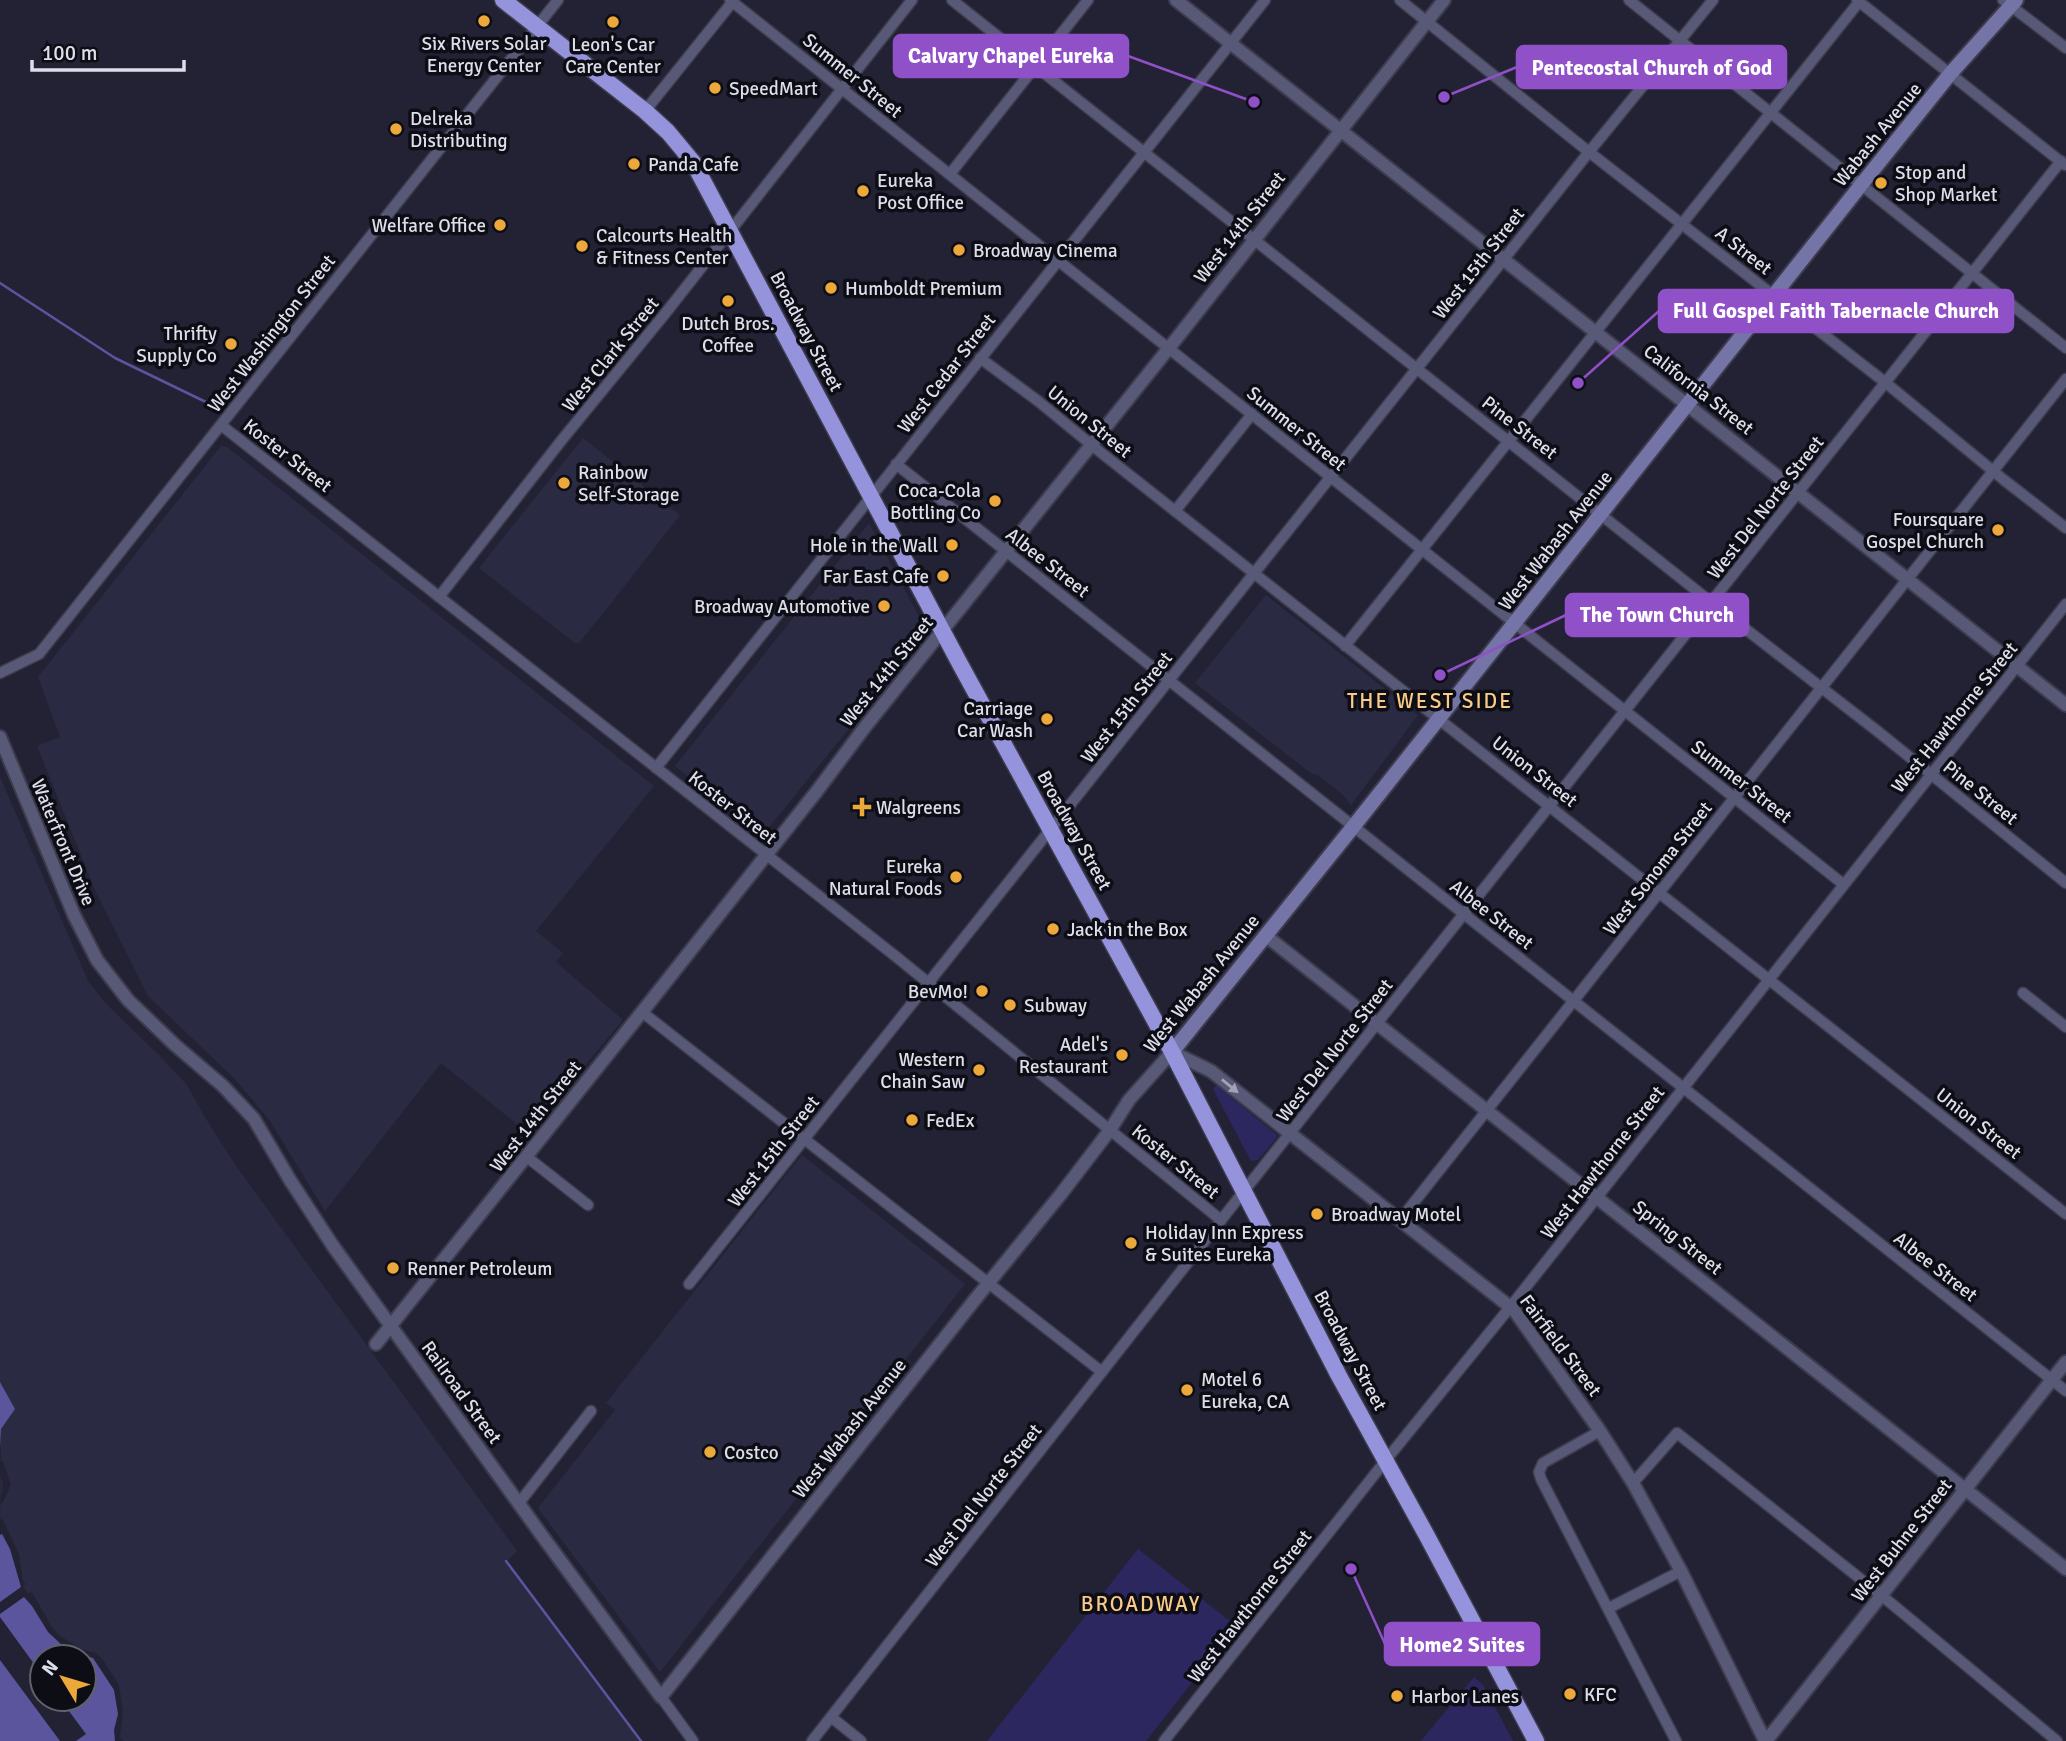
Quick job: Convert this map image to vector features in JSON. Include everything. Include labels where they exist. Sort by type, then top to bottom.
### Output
[{"type":"highway","name":"Broadway Street","points":[[503,0],[645,111],[668,132],[693,162],[943,631],[1172,1052],[1339,1376],[1536,1741]]},
{"type":"main road","name":"Wabash Avenue","points":[[1773,295],[2010,2]]},
{"type":"main road","name":"West Wabash Avenue","points":[[1172,1052],[1773,295]]},
{"type":"street","name":"West Washington Street","points":[[0,673],[39,654],[558,0]]},
{"type":"street","name":"West Clark Street","points":[[439,597],[912,0]]},
{"type":"street","name":"Pine Street","points":[[952,0],[2066,883]]},
{"type":"street","points":[[950,174],[1088,0]]},
{"type":"street","name":"California Street","points":[[1176,0],[2066,705]]},
{"type":"street","name":"West Cedar Street","points":[[656,768],[1265,0]]},
{"type":"street","name":"A Street","points":[[1400,0],[2066,528]]},
{"type":"street","name":"West 14th Street","points":[[376,1344],[1444,0]]},
{"type":"street","points":[[1629,0],[2066,348]]},
{"type":"street","name":"West 15th Street","points":[[690,1284],[1589,152],[1713,0]]},
{"type":"street","name":"Summer Street","points":[[732,1],[1843,884]]},
{"type":"street","points":[[645,111],[732,1]]},
{"type":"street","points":[[1345,646],[1858,1],[2063,163]]},
{"type":"street","points":[[2010,2],[2066,48]]},
{"type":"street","name":"West Del Norte Street","points":[[812,1741],[1221,1220],[1972,273],[2063,163]]},
{"type":"street","name":"Union Street","points":[[980,358],[1038,401],[2066,1214]]},
{"type":"street","name":"West Sonoma Street","points":[[1400,1220],[2066,379]]},
{"type":"street","points":[[1175,511],[1252,414]]},
{"type":"street","name":"Koster Street","points":[[221,425],[766,854],[1221,1220]]},
{"type":"street","name":"Albee Street","points":[[896,464],[2066,1391]]},
{"type":"street","name":"West Hawthorne Street","points":[[1164,1741],[1511,1307],[2066,604]]},
{"type":"street","name":"Waterfront Drive","points":[[0,737],[74,915],[97,960],[128,1000],[201,1067]]},
{"type":"street","name":"Spring Street","points":[[1265,935],[2066,1569]]},
{"type":"street","points":[[2023,993],[2066,1027]]},
{"type":"street","points":[[642,1012],[1102,1372]]},
{"type":"street","name":"West Wabash Avenue","points":[[661,1697],[1110,1130],[1129,1100],[1172,1052]]},
{"type":"street","name":"Fairfield Street","points":[[1172,1052],[1211,1071],[1511,1307],[1600,1431],[1633,1483],[1681,1571],[1766,1741]]},
{"type":"street","name":"Railroad Street","points":[[201,1067],[254,1119],[312,1215],[693,1741]]},
{"type":"street","points":[[527,1157],[588,1205]]},
{"type":"street","name":"West Buhne Street","points":[[1766,1741],[2066,1362]]},
{"type":"street","points":[[519,1503],[591,1411]]},
{"type":"street","points":[[1600,1431],[1544,1463],[1539,1472],[1676,1741]]},
{"type":"street","points":[[1633,1483],[1677,1433],[2057,1741]]},
{"type":"street","points":[[1609,1608],[1681,1571]]},
{"type":"street","points":[[831,1717],[862,1741]]},
{"type":"shaded area","points":[[583,438],[680,515],[579,643],[575,643],[479,568]]},
{"type":"shaded area","points":[[221,446],[227,447],[654,786],[536,931],[563,953],[556,962],[623,1020],[528,1133],[441,1063],[325,1211],[270,1121],[236,1080],[148,996],[95,890],[37,746],[60,737],[38,677]]},
{"type":"shaded area","points":[[869,523],[918,615],[919,631],[893,674],[762,836],[675,766]]},
{"type":"shaded area","points":[[1266,595],[1418,715],[1351,805],[1318,775],[1312,774],[1195,683]]},
{"type":"shaded area","points":[[0,777],[88,981],[105,1003],[187,1085],[236,1166],[517,1551],[506,1562],[641,1741],[119,1741],[98,1657],[98,1643],[69,1643],[58,1638],[20,1582],[0,1522],[1,1429],[15,1409],[0,1382]]},
{"type":"shaded area","points":[[1216,1085],[1278,1136],[1258,1160],[1251,1161],[1213,1089]]},
{"type":"shaded area","points":[[802,1155],[965,1284],[660,1672],[538,1508],[615,1410],[606,1403]]},
{"type":"shaded area","points":[[0,1382],[15,1409],[1,1429],[0,1449]]},
{"type":"shaded area","points":[[0,1522],[16,1555],[20,1582],[58,1638],[69,1643],[28,1643],[28,1713],[98,1713],[98,1657],[116,1686],[120,1711],[119,1741],[0,1741]]},
{"type":"shaded area","points":[[1138,1549],[1236,1626],[1146,1741],[987,1741]]},
{"type":"shaded area","points":[[1474,1677],[1483,1685],[1513,1741],[1421,1741]]},
{"type":"pier","points":[[0,1460],[11,1485],[0,1504],[3,1484]]},
{"type":"pier","points":[[0,1518],[19,1554],[23,1581],[26,1584],[23,1586],[28,1593],[32,1592],[52,1627],[72,1643],[60,1643],[48,1632],[24,1597],[0,1614],[0,1602],[21,1587],[10,1549],[2,1534],[0,1535]]},
{"type":"pier","points":[[0,1617],[28,1656],[28,1698],[0,1660]]},
{"type":"pier","points":[[98,1655],[119,1685],[123,1712],[120,1737],[123,1741],[115,1741],[114,1730],[118,1714],[114,1690],[98,1666]]},
{"type":"pier","points":[[39,1713],[70,1713],[86,1734],[76,1741],[60,1741]]},
{"type":"waterway","points":[[0,283],[115,358],[210,404]]},
{"type":"waterway","points":[[506,1561],[641,1741]]},
{"type":"place","name":"Six Rivers Solar Energy Center","points":[[484,21]]},
{"type":"place","name":"Leon's Car Care Center","points":[[613,22]]},
{"type":"place","name":"SpeedMart","points":[[715,88]]},
{"type":"place","name":"Pentecostal Church of God","points":[[1444,97]]},
{"type":"place","name":"Calvary Chapel Eureka","points":[[1254,102]]},
{"type":"place","name":"Delreka Distributing","points":[[396,129]]},
{"type":"place","name":"Panda Cafe","points":[[634,164]]},
{"type":"place","name":"Stop and Shop Market","points":[[1881,183]]},
{"type":"place","name":"Eureka Post Office","points":[[863,191]]},
{"type":"place","name":"Welfare Office","points":[[500,225]]},
{"type":"place","name":"Calcourts Health & Fitness Center","points":[[582,246]]},
{"type":"place","name":"Broadway Cinema","points":[[959,250]]},
{"type":"place","name":"Humboldt Premium","points":[[831,288]]},
{"type":"place","name":"Dutch Bros. Coffee","points":[[728,301]]},
{"type":"place","name":"Thrifty Supply Co","points":[[231,344]]},
{"type":"place","name":"Full Gospel Faith Tabernacle Church","points":[[1578,383]]},
{"type":"place","name":"Rainbow Self-Storage","points":[[564,483]]},
{"type":"place","name":"Coca-Cola Bottling Co","points":[[995,501]]},
{"type":"place","name":"Foursquare Gospel Church","points":[[1998,530]]},
{"type":"place","name":"Hole in the Wall","points":[[952,545]]},
{"type":"place","name":"Far East Cafe","points":[[943,576]]},
{"type":"place","name":"Broadway Automotive","points":[[884,606]]},
{"type":"place","name":"The Town Church","points":[[1440,675]]},
{"type":"place","name":"Carriage Car Wash","points":[[1047,719]]},
{"type":"place","name":"Walgreens","points":[[862,807]]},
{"type":"place","name":"Eureka Natural Foods","points":[[956,877]]},
{"type":"place","name":"Jack in the Box","points":[[1053,929]]},
{"type":"place","name":"BevMo!","points":[[982,991]]},
{"type":"place","name":"Subway","points":[[1010,1005]]},
{"type":"place","name":"Adel's Restaurant","points":[[1122,1055]]},
{"type":"place","name":"Western Chain Saw","points":[[979,1070]]},
{"type":"place","name":"FedEx","points":[[912,1120]]},
{"type":"place","name":"Broadway Motel","points":[[1317,1214]]},
{"type":"place","name":"Holiday Inn Express & Suites Eureka","points":[[1131,1243]]},
{"type":"place","name":"Renner Petroleum","points":[[393,1268]]},
{"type":"place","name":"Motel 6 Eureka, CA","points":[[1187,1390]]},
{"type":"place","name":"Costco","points":[[710,1452]]},
{"type":"place","name":"Home2 Suites","points":[[1351,1569]]},
{"type":"place","name":"KFC","points":[[1570,1694]]},
{"type":"place","name":"Harbor Lanes","points":[[1397,1696]]},
{"type":"district","name":"THE WEST SIDE","points":[[1430,701]]},
{"type":"district","name":"BROADWAY","points":[[1141,1604]]}]
